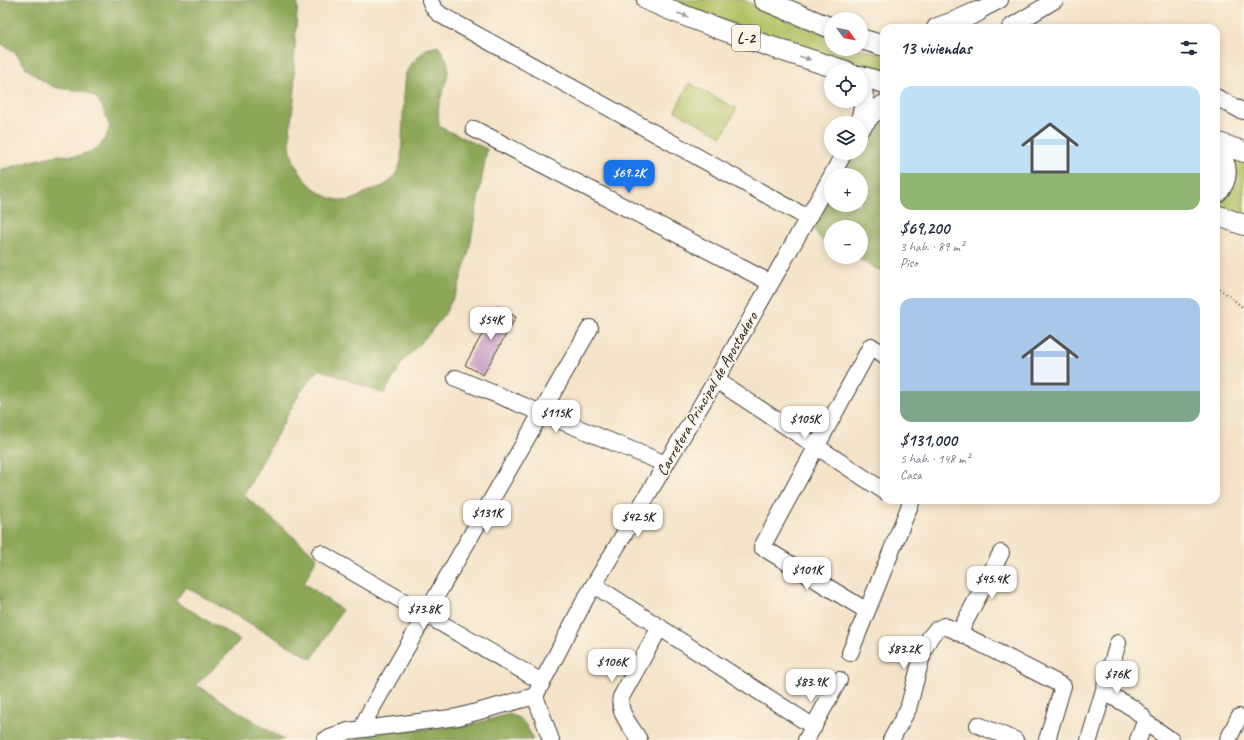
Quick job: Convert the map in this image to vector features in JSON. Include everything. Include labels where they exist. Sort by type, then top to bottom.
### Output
[{"type":"main road","name":"L-2","points":[[647,0],[736,34],[824,64]]},
{"type":"main road","points":[[764,0],[824,25]]},
{"type":"main road","points":[[949,24],[982,6]]},
{"type":"main road","points":[[966,24],[982,6]]},
{"type":"main road","points":[[868,78],[880,82]]},
{"type":"main road","points":[[868,118],[880,108]]},
{"type":"main road","points":[[1220,143],[1244,152]]},
{"type":"main road","points":[[1220,154],[1226,166],[1226,177],[1220,188]]},
{"type":"main road","points":[[1220,216],[1244,225]]},
{"type":"street","points":[[430,0],[435,11],[441,15],[808,218]]},
{"type":"street","points":[[982,6],[1000,0]]},
{"type":"street","points":[[1015,24],[1055,0]]},
{"type":"street","points":[[1220,99],[1244,111]]},
{"type":"street","points":[[474,129],[771,283]]},
{"type":"street","name":"Carretera Principal de Apostadero","points":[[538,689],[594,585],[716,380],[824,190]]},
{"type":"street","points":[[362,729],[368,715],[425,614],[590,328]]},
{"type":"street","points":[[867,611],[762,547],[872,346],[880,352]]},
{"type":"street","points":[[456,378],[666,464]]},
{"type":"street","points":[[716,380],[880,488]]},
{"type":"street","points":[[850,653],[867,611],[905,504]]},
{"type":"street","points":[[320,553],[425,614],[538,689],[552,740]]},
{"type":"street","points":[[959,633],[1001,554]]},
{"type":"street","points":[[594,585],[660,627],[810,733],[839,680]]},
{"type":"street","points":[[891,740],[908,709],[923,652],[930,637],[936,630],[944,626],[1063,686],[1047,740]]},
{"type":"street","points":[[639,740],[619,704],[621,697],[660,627]]},
{"type":"street","points":[[1089,740],[1118,642]]},
{"type":"street","points":[[325,740],[348,731],[458,717],[538,689]]},
{"type":"street","points":[[1104,692],[1133,708],[1142,716],[1145,722],[1172,740]]},
{"type":"street","points":[[1228,740],[1239,717]]},
{"type":"street","points":[[1138,740],[1145,722]]},
{"type":"street","points":[[978,725],[1016,740]]},
{"type":"path","points":[[1220,289],[1244,308]]},
{"type":"green space","points":[[0,0],[298,0],[294,67],[295,89],[290,137],[291,152],[296,166],[304,178],[314,188],[333,199],[345,201],[353,200],[364,193],[388,183],[397,172],[401,162],[406,73],[412,63],[426,49],[438,46],[448,66],[448,74],[438,109],[440,127],[487,149],[469,251],[458,289],[444,315],[428,335],[404,360],[384,394],[319,369],[299,394],[244,495],[317,557],[304,583],[342,610],[312,659],[186,587],[175,601],[240,640],[196,685],[284,740],[0,740],[0,170],[58,155],[78,156],[89,152],[99,147],[106,137],[110,127],[102,106],[97,98],[84,91],[54,87],[43,81],[27,69],[15,52],[0,43]]},
{"type":"green space","points":[[668,0],[743,0],[824,34],[824,56],[868,56],[868,51],[880,54],[880,76],[868,72],[868,64],[846,64]]},
{"type":"green space","points":[[689,83],[737,109],[722,136],[675,111]]},
{"type":"green space","points":[[880,121],[880,270],[867,264],[868,220],[824,220],[824,242],[817,234],[812,217],[824,197],[824,212],[868,212],[868,168],[842,168],[846,160],[868,160],[868,129]]},
{"type":"green space","points":[[1228,155],[1244,157],[1244,220],[1220,211],[1220,187]]},
{"type":"green space","points":[[509,714],[519,718],[525,724],[533,740],[359,740],[356,738],[393,731],[466,726]]},
{"type":"building","points":[[498,306],[516,317],[483,375],[465,365]]}]
